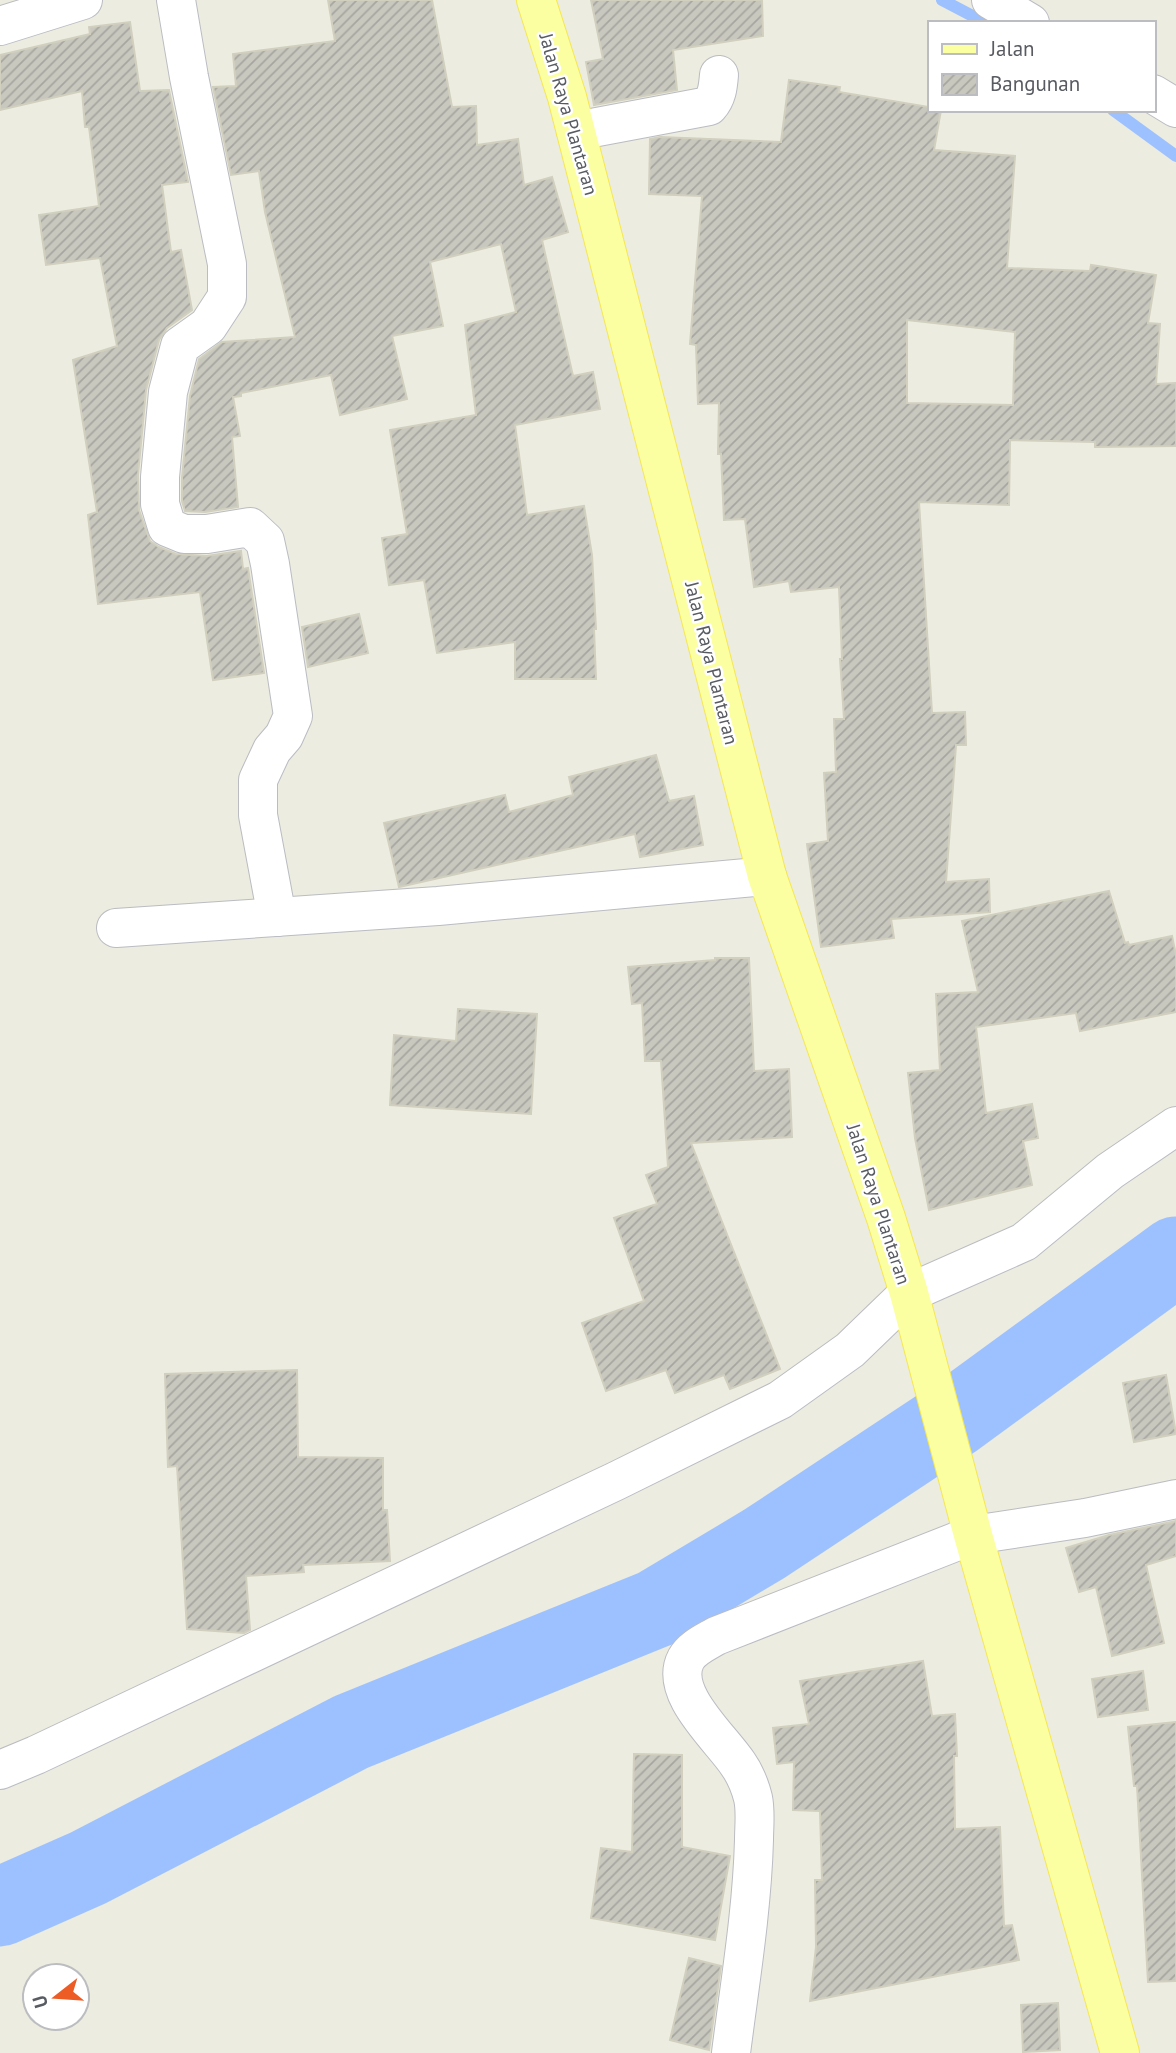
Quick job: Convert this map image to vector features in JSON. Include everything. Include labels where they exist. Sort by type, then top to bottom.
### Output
[{"type":"main road","name":"Jalan Raya Plantaran","points":[[536,0],[576,131],[767,876],[886,1218],[1120,2053]]},
{"type":"street","points":[[0,26],[83,0]]},
{"type":"street","points":[[176,0],[188,76],[227,264],[226,297],[208,326],[180,346],[168,392],[160,504],[167,527],[184,534],[207,534],[250,527],[265,541],[293,716],[284,736],[272,750],[258,780],[258,815],[277,917]]},
{"type":"street","points":[[991,0],[1027,21]]},
{"type":"street","points":[[576,131],[709,106],[714,100],[719,75]]},
{"type":"street","points":[[1155,95],[1176,108]]},
{"type":"street","points":[[116,928],[438,906],[767,876]]},
{"type":"street","points":[[0,1770],[604,1487],[780,1400],[912,1305],[1024,1242],[1110,1171],[1176,1126]]},
{"type":"street","points":[[731,2053],[753,1873],[754,1801],[737,1762],[704,1722],[689,1698],[683,1676],[687,1658],[691,1653],[716,1636],[970,1520],[1085,1518],[1176,1499]]},
{"type":"building","points":[[328,0],[432,0],[452,107],[476,106],[477,145],[518,139],[524,185],[552,177],[568,232],[542,240],[573,376],[593,372],[600,409],[515,425],[527,515],[584,506],[592,555],[596,679],[515,679],[515,642],[437,653],[424,580],[389,585],[382,538],[407,534],[390,430],[476,415],[465,325],[516,312],[501,244],[430,262],[443,326],[392,336],[407,399],[340,415],[331,375],[241,393],[241,396],[233,397],[240,436],[232,437],[238,507],[205,512],[185,511],[182,478],[190,396],[199,359],[222,342],[295,337],[265,212],[259,171],[231,175],[213,87],[236,86],[233,54],[335,41]]},
{"type":"building","points":[[591,0],[762,0],[763,36],[673,50],[677,90],[594,105],[586,62],[603,59]]},
{"type":"building","points":[[130,22],[140,91],[169,90],[188,182],[162,185],[171,252],[181,250],[192,310],[167,328],[159,340],[146,390],[138,475],[139,510],[150,541],[176,554],[207,556],[241,551],[243,569],[248,568],[264,673],[213,680],[200,592],[98,604],[88,515],[97,512],[73,360],[117,346],[100,258],[46,265],[39,215],[99,206],[89,127],[85,127],[82,91],[0,110],[0,55],[90,34],[89,27]]},
{"type":"building","points":[[789,80],[840,87],[839,92],[928,107],[928,112],[941,112],[934,150],[1015,156],[1007,268],[1090,271],[1091,265],[1156,275],[1148,323],[1160,324],[1156,384],[1176,383],[1176,446],[1095,447],[1095,442],[1010,440],[1009,505],[919,502],[932,713],[965,712],[966,745],[956,745],[946,882],[989,879],[990,912],[891,919],[894,938],[821,947],[807,844],[828,841],[824,773],[836,772],[834,719],[844,719],[839,587],[791,592],[789,581],[754,587],[745,519],[724,520],[721,454],[718,454],[719,403],[698,404],[696,345],[690,344],[702,196],[649,194],[650,139],[660,137],[781,142]],"holes":[[[907,320],[1015,332],[1013,405],[907,403]]]},
{"type":"building","points":[[359,614],[368,653],[308,667],[302,627]]},
{"type":"building","points":[[656,755],[669,801],[694,796],[703,845],[640,857],[635,834],[399,887],[384,823],[505,795],[509,812],[573,795],[569,777]]},
{"type":"building","points":[[1109,891],[1125,943],[1128,942],[1129,945],[1172,936],[1176,955],[1176,1012],[1080,1031],[1076,1013],[976,1027],[986,1113],[1032,1104],[1038,1138],[1023,1141],[1032,1185],[929,1210],[915,1138],[908,1073],[940,1070],[936,994],[978,992],[962,921]]},
{"type":"building","points":[[715,958],[749,958],[754,1071],[789,1069],[792,1137],[691,1143],[780,1369],[730,1389],[724,1375],[675,1393],[666,1370],[606,1391],[582,1323],[644,1301],[614,1218],[657,1204],[646,1175],[668,1167],[661,1061],[645,1061],[642,1003],[632,1004],[628,967]]},
{"type":"building","points":[[458,1009],[537,1014],[531,1114],[390,1105],[394,1035],[456,1041]]},
{"type":"building","points":[[297,1370],[298,1457],[383,1458],[383,1510],[387,1510],[390,1561],[303,1565],[304,1572],[246,1576],[250,1630],[244,1633],[187,1629],[177,1466],[168,1467],[165,1374]]},
{"type":"building","points":[[1166,1375],[1176,1434],[1134,1442],[1123,1383]]},
{"type":"building","points":[[1176,1521],[1176,1556],[1146,1565],[1164,1643],[1112,1656],[1096,1587],[1079,1592],[1066,1548],[1109,1535]]},
{"type":"building","points":[[923,1661],[932,1716],[955,1714],[955,1829],[1000,1827],[1004,1926],[1012,1925],[1019,1960],[810,2001],[816,1947],[815,1880],[822,1880],[820,1811],[793,1810],[794,1762],[777,1764],[773,1728],[809,1724],[800,1681]]},
{"type":"building","points":[[1143,1671],[1148,1710],[1098,1717],[1092,1679]]},
{"type":"building","points":[[1176,1722],[1176,1981],[1148,1982],[1137,1786],[1134,1786],[1128,1727]]},
{"type":"building","points":[[634,1754],[682,1755],[682,1847],[730,1856],[715,1940],[591,1918],[601,1848],[632,1852]]},
{"type":"building","points":[[689,1958],[721,1966],[709,2050],[670,2040]]},
{"type":"building","points":[[1058,2003],[1060,2050],[1023,2052],[1021,2005]]},
{"type":"waterway","points":[[942,0],[982,21]]},
{"type":"waterway","points":[[1116,112],[1176,156]]},
{"type":"waterway","points":[[0,1907],[88,1868],[351,1732],[657,1608],[764,1544],[953,1419],[1176,1256]]}]
